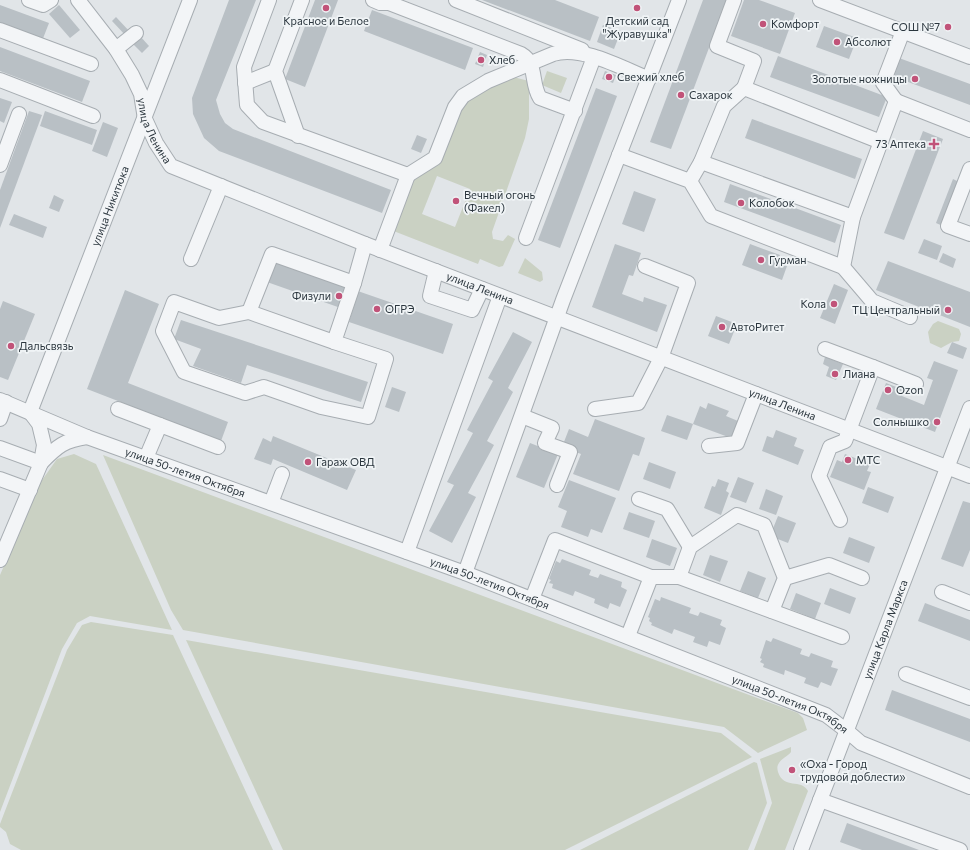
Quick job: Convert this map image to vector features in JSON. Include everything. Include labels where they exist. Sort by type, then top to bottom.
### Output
[{"type":"street","points":[[29,0],[43,5],[51,0]]},
{"type":"street","name":"улица Ленина","points":[[78,0],[116,49],[132,75],[140,94],[145,119],[156,143],[171,166],[380,250],[970,476]]},
{"type":"street","name":"улица Никитюка","points":[[30,412],[190,0]]},
{"type":"street","points":[[270,0],[244,67],[247,105],[263,122],[408,175]]},
{"type":"street","points":[[298,136],[275,71],[302,0]]},
{"type":"street","points":[[373,0],[380,3],[389,3],[521,54],[532,63],[535,87],[540,98],[575,111]]},
{"type":"street","points":[[456,0],[578,47],[594,57],[649,79]]},
{"type":"street","points":[[465,574],[557,318],[679,0]]},
{"type":"street","points":[[690,181],[702,162],[724,106],[744,88],[754,61],[717,46],[734,0]]},
{"type":"street","points":[[820,0],[970,57]]},
{"type":"street","points":[[0,30],[91,64]]},
{"type":"street","points":[[902,31],[883,83],[896,101],[970,130]]},
{"type":"street","points":[[116,49],[136,33]]},
{"type":"street","points":[[380,250],[408,175],[435,158],[455,107],[463,96],[488,81],[562,51],[594,57]]},
{"type":"street","points":[[526,238],[575,111],[594,57]]},
{"type":"street","points":[[245,83],[275,71]]},
{"type":"street","points":[[0,80],[93,116]]},
{"type":"street","points":[[744,88],[881,142]]},
{"type":"street","points":[[843,267],[853,217],[896,101]]},
{"type":"street","points":[[0,165],[6,134],[20,114]]},
{"type":"street","points":[[619,155],[690,181],[711,216],[843,267],[872,301],[910,317]]},
{"type":"street","points":[[702,162],[853,217]]},
{"type":"street","points":[[970,169],[948,226],[970,234]]},
{"type":"street","points":[[191,259],[222,186]]},
{"type":"street","points":[[334,342],[366,244]]},
{"type":"street","points":[[249,312],[272,254],[354,283]]},
{"type":"street","points":[[595,409],[638,403],[661,358],[688,283],[645,266]]},
{"type":"street","points":[[436,271],[430,296],[472,310],[482,289]]},
{"type":"street","points":[[407,552],[500,296]]},
{"type":"street","points":[[174,302],[219,318],[249,312],[334,342],[386,359],[368,417],[321,407],[264,387],[245,393],[184,372],[163,331],[174,302]]},
{"type":"street","points":[[825,349],[916,384]]},
{"type":"street","points":[[840,520],[819,476],[830,447],[845,441],[873,367]]},
{"type":"street","points":[[709,446],[737,443],[756,394]]},
{"type":"street","points":[[0,419],[3,401]]},
{"type":"street","name":"улица 50-летия Октября","points":[[3,401],[87,437],[407,552],[532,599],[826,715],[861,743],[970,787]]},
{"type":"street","name":"улица Карла Маркса","points":[[801,850],[970,408]]},
{"type":"street","points":[[118,409],[218,448]]},
{"type":"street","points":[[0,560],[41,463],[44,445],[39,424],[30,412]]},
{"type":"street","points":[[522,416],[552,428],[545,443],[570,452],[557,485]]},
{"type":"street","points":[[146,458],[160,425]]},
{"type":"street","points":[[41,463],[55,448],[71,439],[87,437]]},
{"type":"street","points":[[0,448],[41,463]]},
{"type":"street","points":[[271,503],[282,474]]},
{"type":"street","points":[[0,479],[30,490]]},
{"type":"street","points":[[639,499],[667,509],[690,547]]},
{"type":"street","points":[[679,577],[690,547],[736,515],[764,525],[785,578],[772,612]]},
{"type":"street","points":[[532,599],[555,540],[651,576],[679,577],[842,637]]},
{"type":"street","points":[[785,578],[829,565],[862,578]]},
{"type":"street","points":[[628,636],[651,576]]},
{"type":"street","points":[[942,592],[969,599]]},
{"type":"street","points":[[906,674],[970,698]]},
{"type":"street","points":[[820,800],[960,850]]},
{"type":"shaded area","points":[[547,71],[567,78],[561,93],[542,85]]},
{"type":"shaded area","points":[[513,77],[529,81],[529,119],[525,138],[492,232],[493,239],[503,241],[508,235],[515,239],[503,266],[499,267],[480,259],[478,264],[391,230],[409,181],[443,156],[465,98]],"holes":[[[437,176],[470,189],[455,227],[422,214]]]},
{"type":"shaded area","points":[[525,258],[542,272],[543,280],[540,282],[518,273]]},
{"type":"shaded area","points":[[938,321],[959,329],[961,334],[959,341],[952,342],[941,348],[930,343],[928,332],[933,324]]},
{"type":"shaded area","points":[[74,454],[96,464],[172,630],[90,616],[77,623],[62,649],[0,812],[0,575],[40,483],[57,459]]},
{"type":"shaded area","points":[[103,455],[798,713],[803,718],[807,730],[758,753],[724,727],[183,630],[171,610]]},
{"type":"shaded area","points":[[91,622],[173,635],[273,850],[21,850],[10,844],[6,832],[0,827],[0,824],[67,650],[82,625]]},
{"type":"shaded area","points":[[186,640],[721,733],[752,757],[565,850],[283,850]]},
{"type":"shaded area","points":[[791,747],[791,752],[778,764],[778,772],[784,781],[801,785],[808,791],[785,850],[754,850],[772,803],[760,759]]},
{"type":"shaded area","points":[[754,762],[757,763],[767,803],[748,850],[580,850]]},
{"type":"building","points":[[229,0],[256,0],[216,100],[220,114],[225,123],[233,129],[391,190],[382,213],[219,151],[204,138],[193,114],[192,98]]},
{"type":"building","points":[[315,0],[338,0],[305,87],[285,79]]},
{"type":"building","points":[[482,0],[555,0],[599,17],[590,41]]},
{"type":"building","points":[[703,0],[727,0],[671,149],[650,142]]},
{"type":"building","name":"Комфорт","points":[[744,0],[759,0],[795,13],[780,54],[731,36]]},
{"type":"building","points":[[0,5],[49,23],[42,41],[0,26]]},
{"type":"building","points":[[59,5],[80,30],[70,38],[49,14]]},
{"type":"building","points":[[372,10],[473,48],[465,70],[364,31]]},
{"type":"building","points":[[116,17],[131,33],[127,37],[112,21]]},
{"type":"building","points":[[603,25],[621,31],[614,49],[597,42]]},
{"type":"building","name":"Абсолют","points":[[824,26],[857,38],[849,59],[816,47]]},
{"type":"building","points":[[140,36],[149,46],[142,53],[132,43]]},
{"type":"building","points":[[0,47],[90,81],[82,102],[0,71]]},
{"type":"building","name":"Хлеб","points":[[480,52],[487,55],[483,67],[475,64]]},
{"type":"building","points":[[778,56],[887,97],[879,117],[770,77]]},
{"type":"building","points":[[899,58],[970,84],[970,105],[892,76]]},
{"type":"building","name":"Свежий хлеб","points":[[605,71],[616,75],[613,83],[602,79]]},
{"type":"building","points":[[596,88],[617,96],[560,248],[538,240]]},
{"type":"building","points":[[0,98],[12,102],[4,123],[0,121]]},
{"type":"building","points":[[29,111],[42,115],[0,228],[0,190]]},
{"type":"building","points":[[45,111],[97,130],[92,145],[40,126]]},
{"type":"building","points":[[752,119],[862,159],[855,179],[745,138]]},
{"type":"building","points":[[103,122],[118,128],[107,157],[92,151]]},
{"type":"building","points":[[923,131],[943,139],[904,240],[884,233]]},
{"type":"building","points":[[417,135],[427,139],[421,153],[411,149]]},
{"type":"building","points":[[953,179],[961,183],[945,227],[936,223]]},
{"type":"building","points":[[730,184],[841,225],[835,243],[724,202]]},
{"type":"building","points":[[634,191],[656,199],[644,232],[622,224]]},
{"type":"building","points":[[54,195],[64,200],[59,212],[49,208]]},
{"type":"building","points":[[14,214],[47,227],[43,238],[9,225]]},
{"type":"building","points":[[924,239],[942,246],[937,260],[918,253]]},
{"type":"building","points":[[615,244],[641,253],[633,276],[629,275],[622,294],[643,302],[644,297],[667,305],[657,332],[592,307]]},
{"type":"building","points":[[750,244],[780,255],[777,263],[787,266],[782,280],[742,265]]},
{"type":"building","points":[[943,253],[956,259],[953,268],[939,262]]},
{"type":"building","name":"ТЦ Центральный","points":[[888,261],[970,292],[970,327],[876,290]]},
{"type":"building","name":"ОГРЭ","points":[[274,262],[453,324],[443,354],[349,322],[352,312],[267,282]]},
{"type":"building","name":"Кола","points":[[834,284],[848,290],[835,324],[820,318]]},
{"type":"building","points":[[125,290],[159,304],[128,383],[228,422],[221,441],[87,389]]},
{"type":"building","name":"Дальсвязь","points":[[3,301],[35,314],[8,380],[0,377],[0,309]]},
{"type":"building","points":[[716,316],[737,324],[729,344],[708,336]]},
{"type":"building","points":[[181,320],[368,382],[361,402],[247,365],[241,383],[193,366],[201,349],[174,339]]},
{"type":"building","points":[[513,332],[532,342],[508,388],[513,392],[487,441],[494,445],[468,493],[476,497],[452,543],[429,531],[454,485],[447,482],[473,433],[467,430],[493,381],[488,378]]},
{"type":"building","points":[[952,342],[967,348],[963,359],[947,353]]},
{"type":"building","points":[[825,357],[843,364],[836,380],[826,376],[829,367],[823,364]]},
{"type":"building","points":[[934,361],[958,370],[935,432],[876,409],[886,383],[904,390],[902,396],[924,405],[933,380],[927,378]]},
{"type":"building","points":[[392,387],[406,392],[399,412],[385,407]]},
{"type":"building","points":[[708,403],[729,411],[726,416],[738,421],[731,438],[693,424],[700,406],[706,409]]},
{"type":"building","points":[[667,415],[693,424],[687,440],[661,431]]},
{"type":"building","points":[[595,419],[645,438],[639,456],[633,454],[619,491],[573,474],[581,454],[562,447],[569,429],[588,437]]},
{"type":"building","points":[[776,430],[797,438],[794,446],[804,450],[798,465],[762,451],[767,436],[773,438]]},
{"type":"building","name":"Гараж ОВД","points":[[273,436],[356,470],[347,490],[273,459],[271,465],[254,459],[263,438],[271,442]]},
{"type":"building","points":[[530,443],[558,454],[544,488],[516,477]]},
{"type":"building","points":[[845,454],[870,464],[867,471],[871,472],[864,490],[830,477],[837,460],[842,462]]},
{"type":"building","points":[[649,462],[676,472],[670,489],[643,479]]},
{"type":"building","points":[[738,477],[754,483],[746,503],[730,497]]},
{"type":"building","points":[[718,479],[729,483],[726,491],[729,493],[721,515],[704,508],[712,486],[715,487]]},
{"type":"building","points":[[569,480],[616,498],[602,533],[591,529],[588,537],[561,527],[567,511],[558,507]]},
{"type":"building","points":[[868,487],[894,497],[888,513],[862,503]]},
{"type":"building","points":[[766,489],[783,496],[776,515],[759,509]]},
{"type":"building","points":[[963,501],[970,503],[970,550],[963,567],[941,559]]},
{"type":"building","points":[[629,512],[655,521],[649,538],[623,529]]},
{"type":"building","points":[[778,516],[796,523],[788,543],[770,536]]},
{"type":"building","points":[[849,537],[875,547],[869,563],[843,553]]},
{"type":"building","points":[[652,539],[677,548],[670,566],[646,557]]},
{"type":"building","points":[[710,555],[728,561],[720,582],[703,575]]},
{"type":"building","points":[[562,559],[591,570],[589,575],[598,578],[600,574],[622,582],[621,587],[627,590],[620,607],[610,603],[608,609],[594,603],[595,599],[575,591],[573,596],[552,588],[553,584],[549,583],[551,580],[549,579],[556,561],[560,563]]},
{"type":"building","points":[[748,571],[766,578],[758,598],[740,591]]},
{"type":"building","points":[[830,588],[856,598],[850,614],[824,604]]},
{"type":"building","points":[[796,593],[821,603],[815,619],[790,609]]},
{"type":"building","points":[[661,597],[691,608],[689,613],[698,616],[700,612],[722,620],[720,625],[726,628],[720,645],[709,641],[707,647],[693,642],[695,637],[674,629],[672,634],[651,625],[652,623],[649,621],[650,618],[648,617],[655,599],[660,601]]},
{"type":"building","points":[[925,603],[970,620],[970,641],[918,621]]},
{"type":"building","points":[[773,638],[802,649],[800,654],[809,657],[811,653],[833,661],[831,667],[838,669],[831,686],[821,682],[818,688],[804,683],[806,678],[785,670],[784,675],[763,667],[764,664],[760,662],[762,659],[760,658],[766,640],[771,642]]},
{"type":"building","points":[[892,690],[970,719],[970,742],[885,710]]},
{"type":"building","points":[[847,823],[919,850],[862,850],[840,842]]},
{"type":"place","name":"Красное и Белое","points":[[326,8]]},
{"type":"place","name":"Детский сад \"Журавушка\"","points":[[637,8]]},
{"type":"place","name":"Комфорт","points":[[763,24]]},
{"type":"place","name":"СОШ №7","points":[[948,27]]},
{"type":"place","name":"Абсолют","points":[[837,42]]},
{"type":"place","name":"Хлеб","points":[[481,60]]},
{"type":"place","name":"Свежий хлеб","points":[[609,77]]},
{"type":"place","name":"Золотые ножницы","points":[[915,79]]},
{"type":"place","name":"Сахарок","points":[[681,95]]},
{"type":"place","name":"73 Аптека","points":[[934,144]]},
{"type":"place","name":"Вечный огонь (Факел)","points":[[456,201]]},
{"type":"place","name":"Колобок","points":[[741,203]]},
{"type":"place","name":"Гурман","points":[[761,260]]},
{"type":"place","name":"Физули","points":[[339,296]]},
{"type":"place","name":"Кола","points":[[834,304]]},
{"type":"place","name":"ОГРЭ","points":[[377,309]]},
{"type":"place","name":"ТЦ Центральный","points":[[948,310]]},
{"type":"place","name":"АвтоРитет","points":[[722,327]]},
{"type":"place","name":"Дальсвязь","points":[[11,346]]},
{"type":"place","name":"Лиана","points":[[835,374]]},
{"type":"place","name":"Ozon","points":[[888,390]]},
{"type":"place","name":"Солнышко","points":[[937,422]]},
{"type":"place","name":"МТС","points":[[848,460]]},
{"type":"place","name":"Гараж ОВД","points":[[308,462]]},
{"type":"place","name":"«Оха - Город трудовой доблести»","points":[[792,770]]}]
